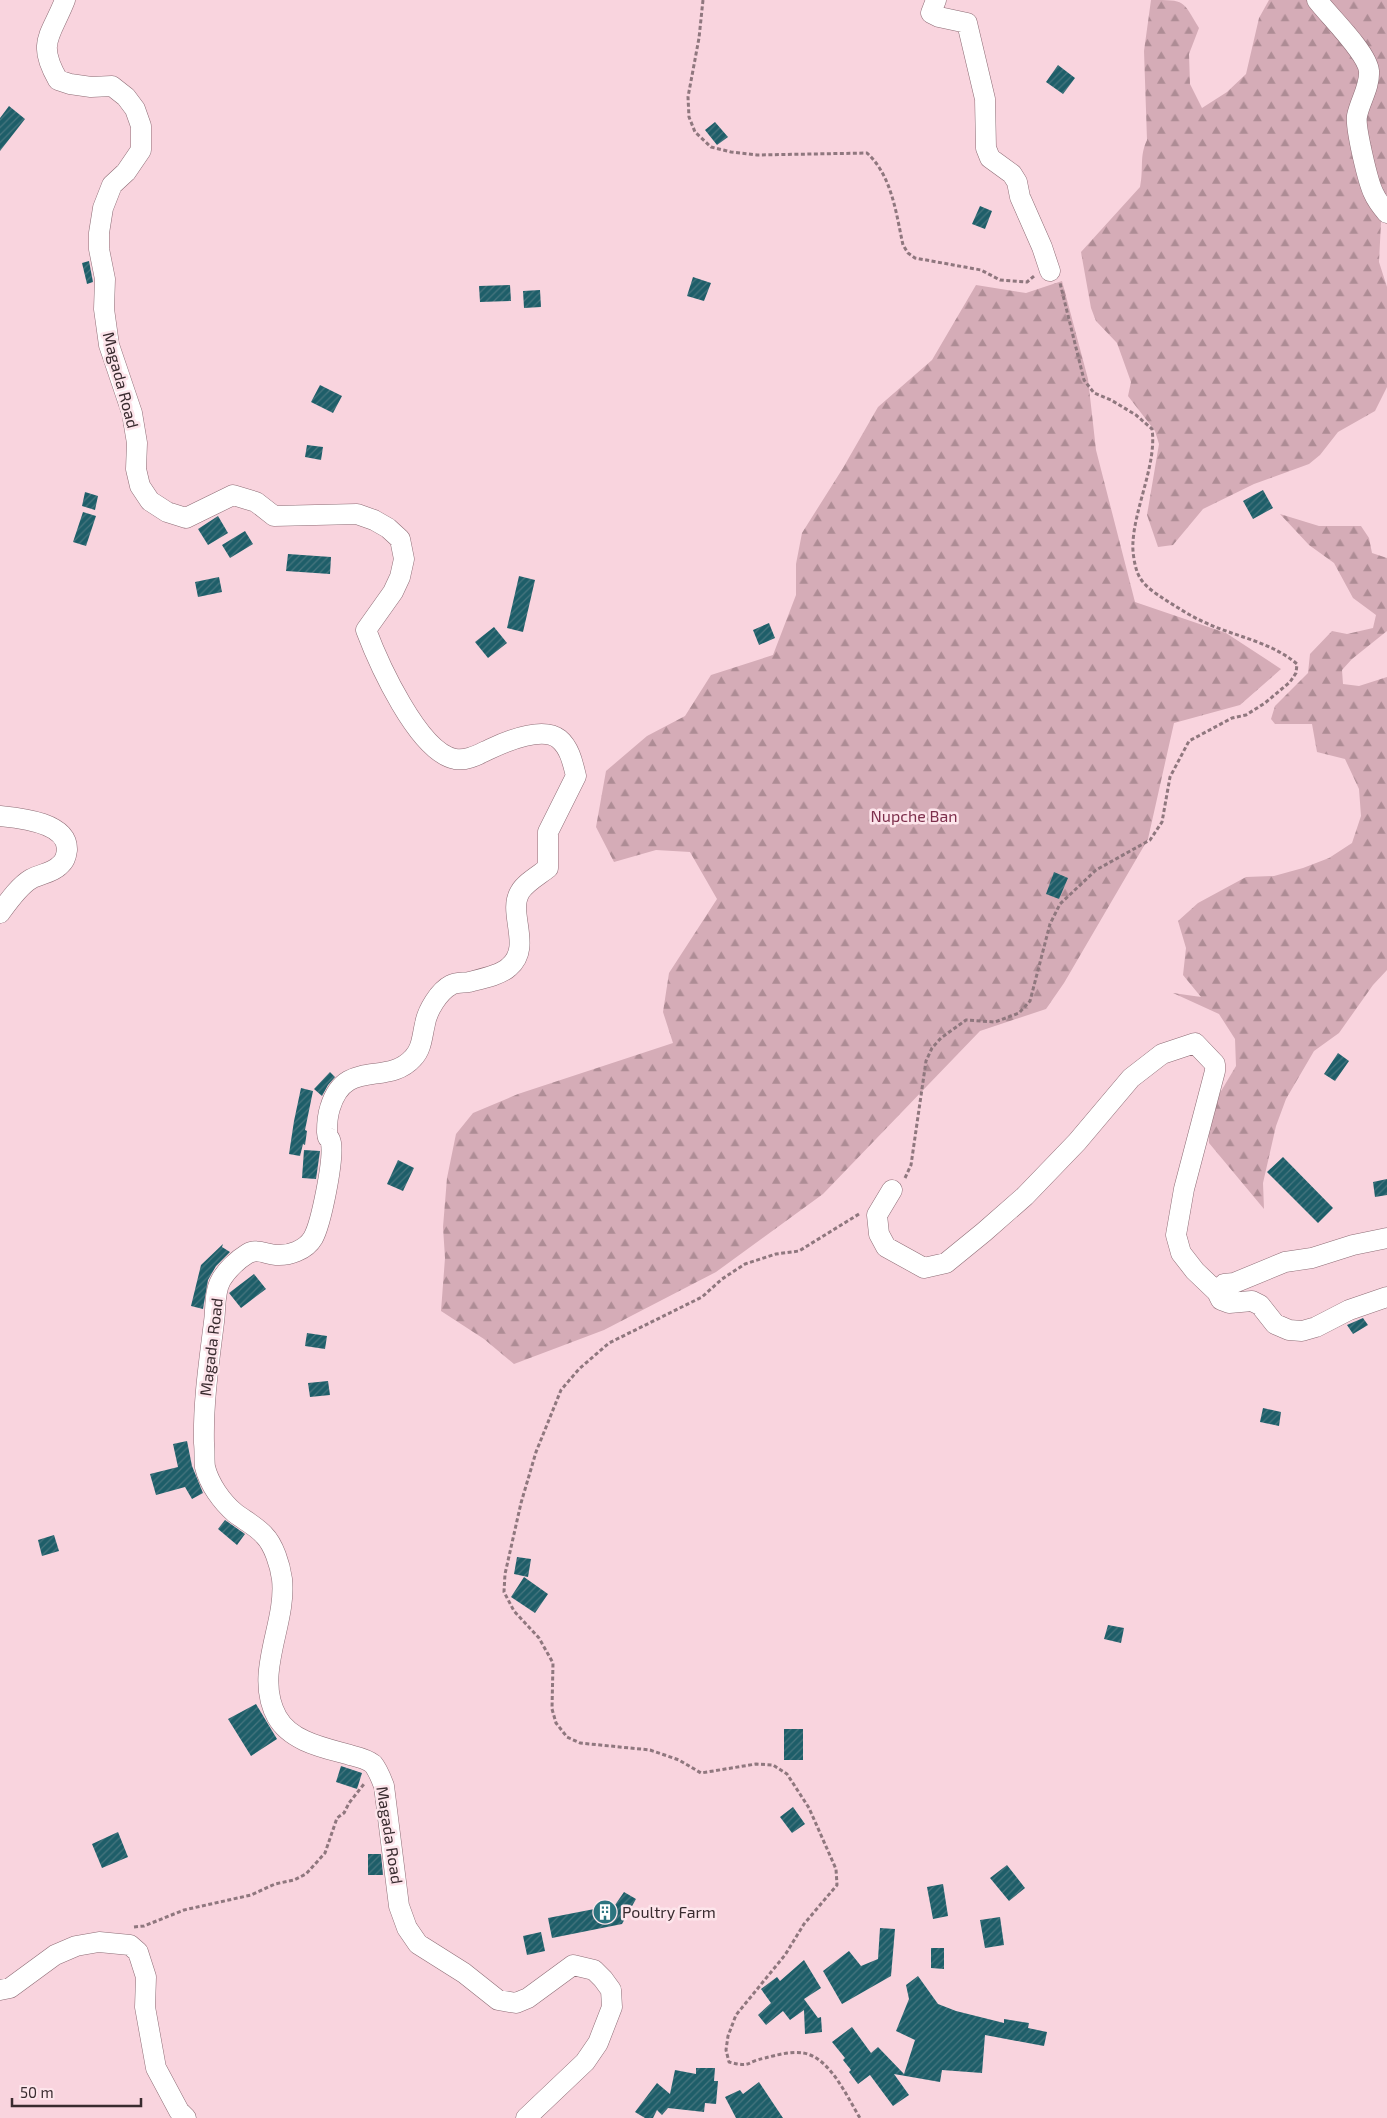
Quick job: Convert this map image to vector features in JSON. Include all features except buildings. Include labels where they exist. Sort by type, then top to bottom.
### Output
[{"type":"street","name":"Magada Road","points":[[65,0],[48,35],[46,49],[47,59],[58,80],[70,84],[112,86],[126,97],[135,109],[141,126],[141,150],[126,172],[112,185],[103,208],[99,233],[105,279],[104,309],[109,345],[132,413],[137,443],[136,469],[140,486],[155,504],[167,512],[186,518],[233,495],[256,502],[274,516],[357,514],[374,520],[388,528],[400,539],[404,559],[400,577],[393,592],[366,630],[379,664],[390,685],[419,729],[441,752],[454,759],[471,759],[520,737],[545,733],[559,739],[571,756],[576,776],[548,832],[548,868],[520,891],[516,904],[520,941],[516,959],[508,969],[469,982],[452,985],[439,996],[425,1020],[422,1041],[413,1058],[394,1072],[359,1075],[347,1082],[337,1093],[330,1108],[327,1134],[331,1144],[330,1165],[319,1226],[311,1242],[297,1252],[285,1254],[276,1255],[260,1251],[250,1252],[237,1262],[220,1281],[216,1297],[204,1393],[205,1468],[215,1490],[222,1499],[234,1512],[265,1535],[275,1554],[282,1577],[282,1602],[268,1667],[270,1698],[278,1719],[294,1735],[318,1746],[371,1762],[378,1772],[384,1786],[399,1906],[407,1928],[418,1944],[464,1973],[498,2000],[516,2003],[528,1998],[573,1965],[594,1970],[611,1990],[612,2007],[598,2043],[590,2056],[543,2104],[526,2118]]},
{"type":"street","points":[[936,0],[931,13],[939,17],[967,23],[984,99],[986,148],[990,158],[1012,174],[1050,271]]},
{"type":"street","points":[[1317,0],[1346,32],[1369,70],[1367,86],[1357,116],[1357,132],[1368,180],[1374,194],[1387,213]]},
{"type":"street","points":[[0,816],[25,818],[48,826],[59,832],[67,846],[66,858],[58,868],[30,880],[8,901],[0,913]]},
{"type":"street","points":[[892,1190],[877,1215],[879,1234],[886,1247],[924,1268],[946,1263],[984,1232],[1050,1172],[1131,1078],[1162,1054],[1195,1043],[1215,1064],[1215,1071],[1184,1189],[1176,1235],[1181,1253],[1195,1272],[1217,1292],[1221,1300],[1230,1303],[1252,1301],[1260,1305],[1276,1324],[1289,1330],[1302,1331],[1316,1327],[1349,1310],[1387,1296]]},
{"type":"street","points":[[1217,1292],[1224,1284],[1234,1283],[1285,1262],[1312,1258],[1353,1245],[1387,1238]]},
{"type":"street","points":[[0,1990],[10,1988],[55,1955],[76,1946],[99,1942],[130,1945],[138,1952],[146,1977],[145,2007],[156,2068],[179,2111],[186,2118]]},
{"type":"path","points":[[703,0],[699,38],[688,97],[689,117],[695,132],[711,147],[731,152],[757,155],[866,153],[876,162],[885,175],[903,245],[908,253],[915,258],[982,270],[1000,280],[1013,282],[1026,282],[1041,271],[1050,271],[1058,278],[1084,380],[1094,393],[1111,400],[1136,415],[1152,430],[1152,450],[1138,508],[1133,544],[1138,575],[1152,591],[1174,606],[1204,622],[1271,646],[1291,659],[1297,664],[1298,668],[1290,682],[1265,703],[1246,715],[1232,718],[1189,741],[1170,778],[1162,822],[1150,840],[1096,870],[1060,904],[1050,924],[1030,1001],[1019,1013],[995,1022],[966,1020],[941,1038],[932,1048],[926,1061],[911,1165],[902,1183],[892,1190]]},
{"type":"path","points":[[860,2118],[843,2087],[815,2057],[802,2052],[762,2058],[745,2066],[728,2062],[726,2050],[728,2036],[736,2015],[785,1955],[804,1924],[837,1885],[836,1869],[829,1849],[809,1808],[787,1774],[773,1765],[756,1764],[701,1773],[679,1760],[650,1750],[580,1743],[567,1737],[556,1722],[552,1709],[553,1663],[539,1638],[514,1611],[504,1592],[505,1574],[521,1503],[536,1452],[561,1390],[579,1370],[609,1342],[702,1297],[722,1279],[745,1264],[776,1254],[799,1251],[847,1224],[862,1212]]},
{"type":"path","points":[[125,1928],[144,1926],[184,1910],[251,1895],[275,1884],[294,1880],[306,1874],[324,1853],[337,1818],[344,1813],[348,1803],[364,1785],[371,1762]]},
{"type":"green space","points":[[1151,0],[1177,1],[1186,7],[1199,28],[1189,54],[1190,84],[1202,108],[1227,92],[1246,74],[1259,18],[1269,0],[1387,0],[1387,194],[1382,203],[1379,262],[1387,287],[1387,387],[1375,411],[1338,432],[1320,455],[1309,464],[1254,484],[1203,509],[1173,545],[1158,547],[1147,515],[1159,444],[1155,431],[1128,396],[1131,382],[1117,343],[1096,321],[1091,308],[1081,252],[1140,187],[1142,157],[1147,140],[1144,51]]},
{"type":"green space","name":"Nupche Ban","points":[[1062,281],[1088,379],[1096,450],[1135,602],[1226,633],[1281,669],[1240,705],[1174,723],[1148,839],[1064,983],[1046,1009],[980,1031],[823,1194],[716,1272],[604,1330],[514,1364],[484,1339],[441,1311],[445,1258],[443,1227],[447,1178],[456,1134],[473,1113],[518,1094],[673,1043],[663,1012],[669,973],[717,899],[690,852],[656,850],[614,862],[596,827],[606,771],[647,736],[685,716],[711,675],[773,655],[796,595],[796,564],[802,533],[843,468],[878,407],[932,360],[976,285],[1026,293]]},
{"type":"green space","points":[[1280,514],[1319,526],[1361,526],[1369,538],[1372,553],[1387,558],[1387,631],[1352,659],[1342,670],[1343,684],[1359,686],[1387,677],[1387,970],[1373,985],[1339,1033],[1314,1051],[1286,1099],[1276,1126],[1263,1183],[1264,1209],[1209,1143],[1208,1113],[1236,1066],[1235,1039],[1219,1014],[1173,993],[1201,997],[1183,975],[1186,948],[1178,921],[1198,903],[1246,877],[1274,876],[1303,868],[1329,858],[1352,843],[1361,816],[1359,789],[1345,759],[1317,752],[1312,724],[1275,724],[1271,719],[1275,706],[1308,673],[1310,654],[1332,631],[1347,634],[1373,628],[1376,615],[1353,598],[1334,563],[1309,545]]},
{"type":"place","name":"Poultry Farm","points":[[605,1912]]}]
